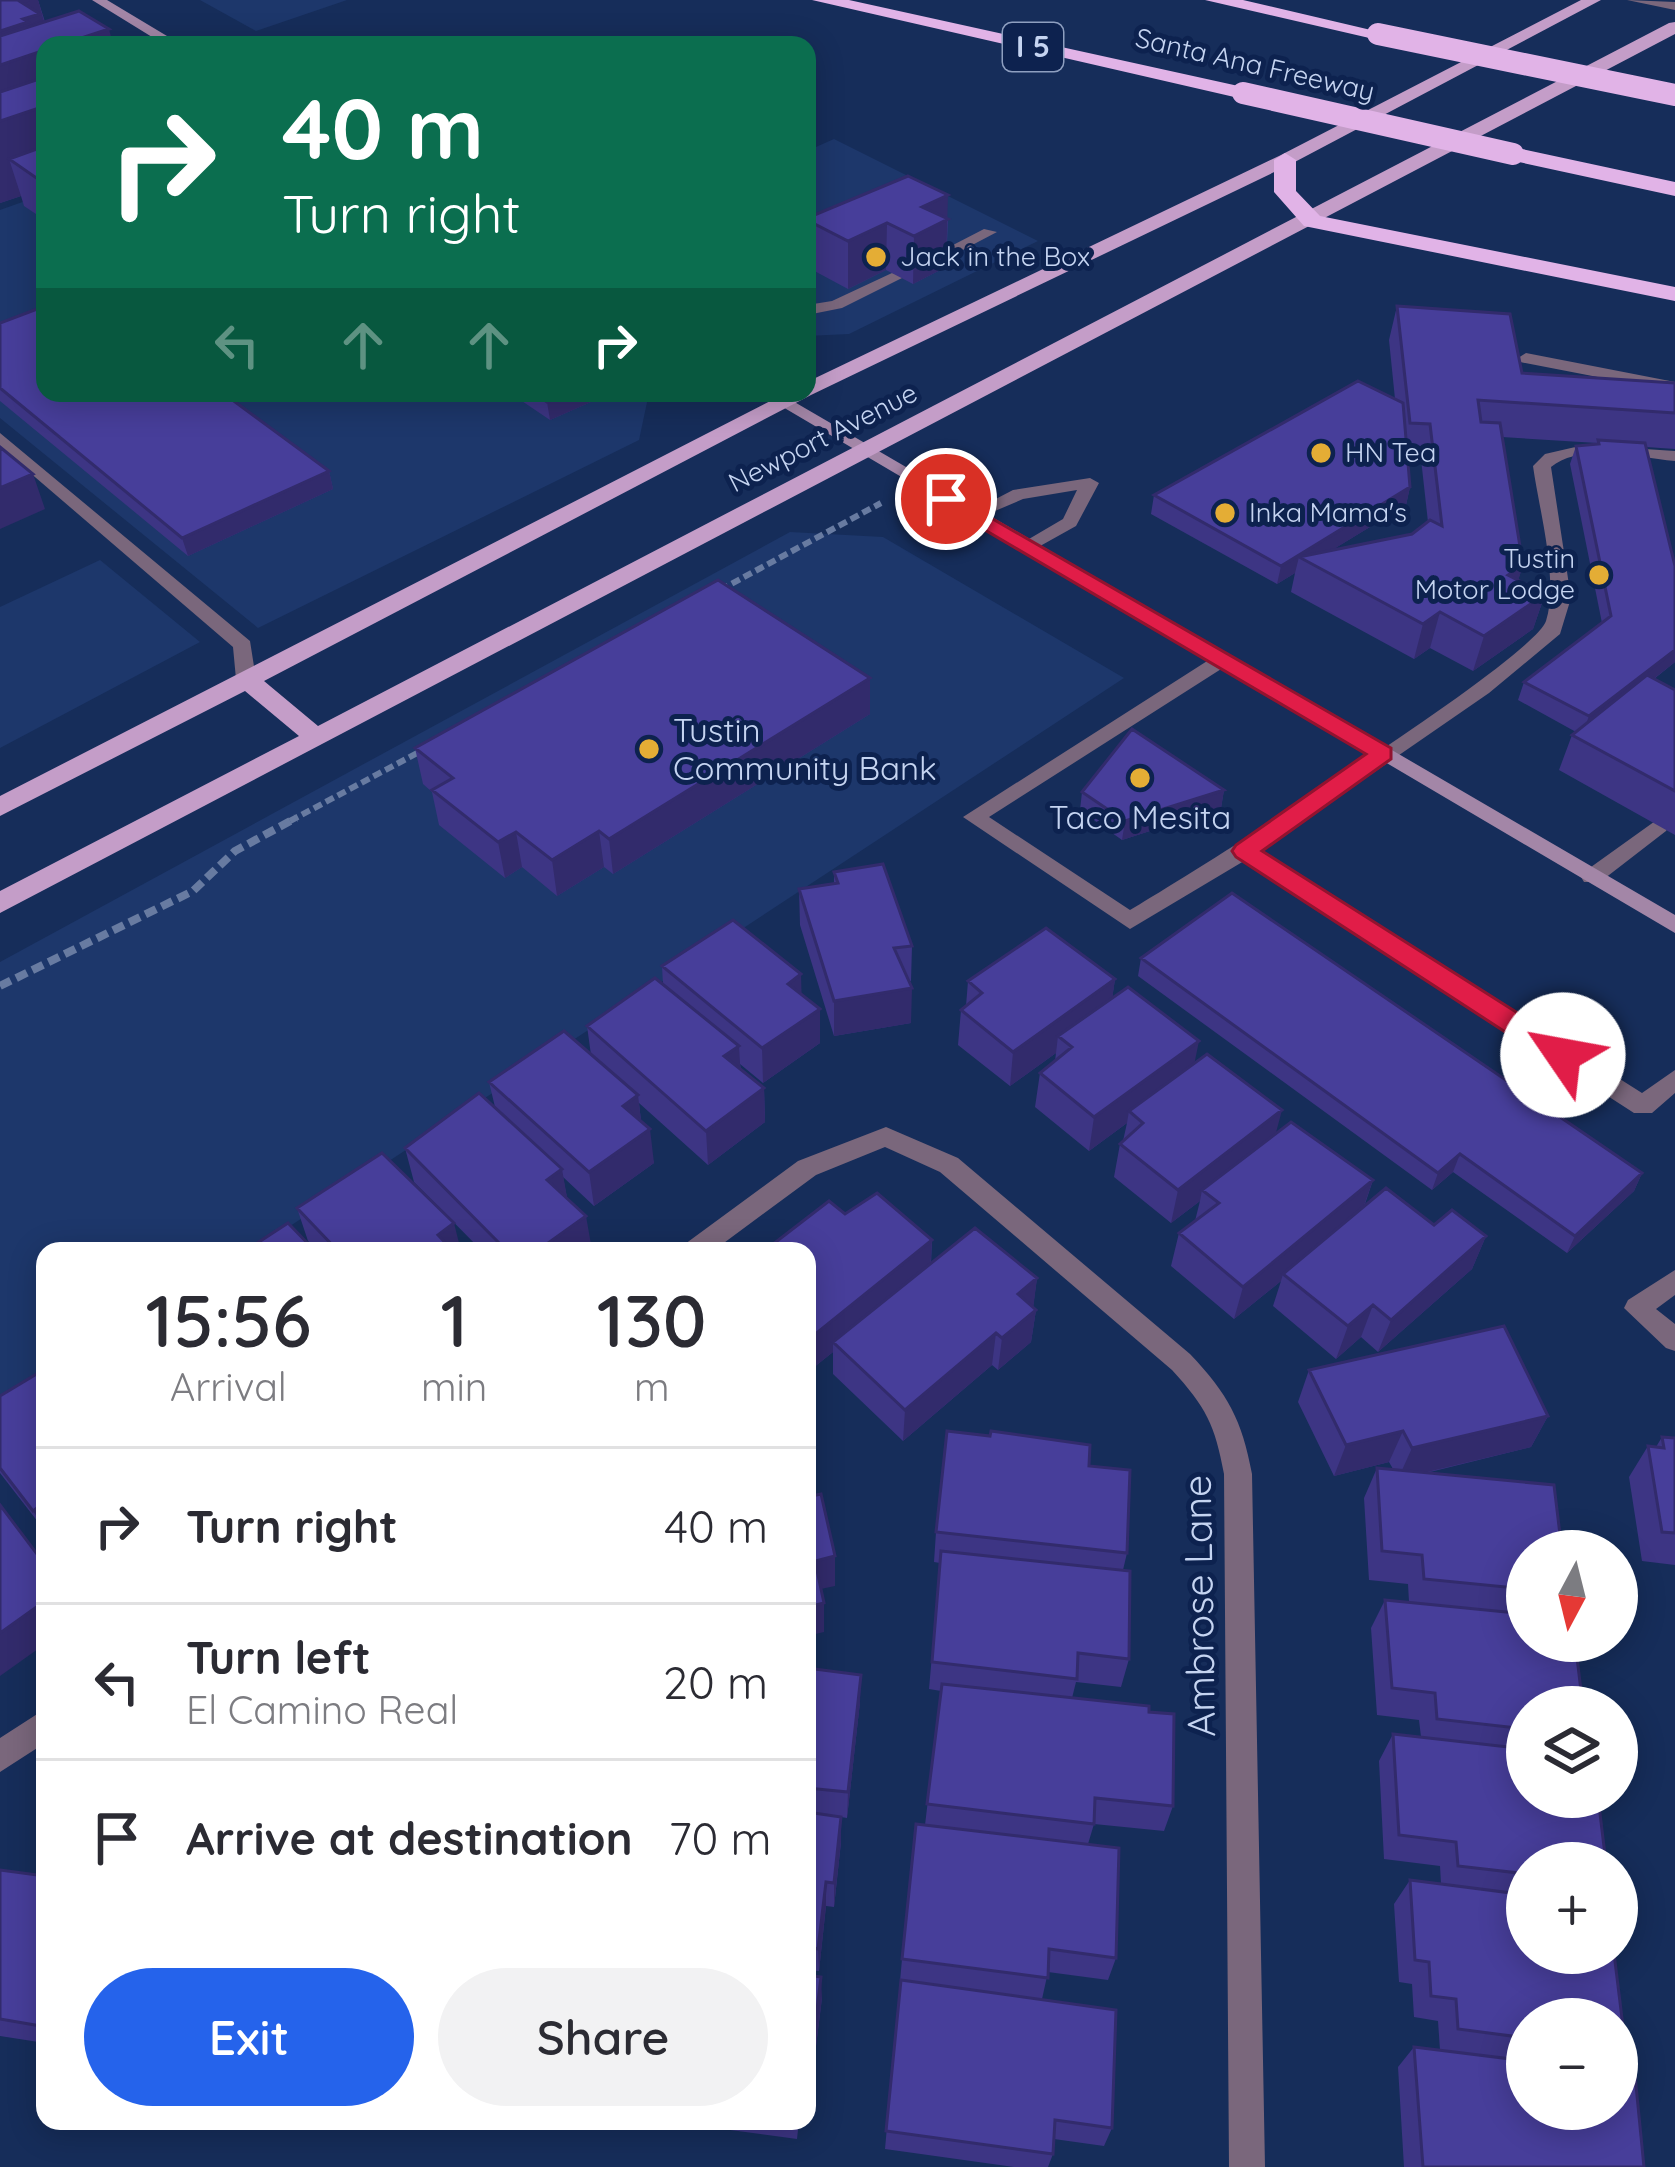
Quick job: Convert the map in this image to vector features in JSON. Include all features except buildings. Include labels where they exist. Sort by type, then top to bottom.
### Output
[{"type":"highway","name":"Santa Ana Freeway","points":[[822,0],[1675,189]]},
{"type":"highway","name":"Santa Ana Freeway","points":[[1215,0],[1675,95]]},
{"type":"highway","points":[[1285,160],[1285,192],[1312,221],[1675,295]]},
{"type":"main road","points":[[98,0],[160,36]]},
{"type":"main road","name":"Newport Avenue","points":[[816,383],[1285,160],[1593,0]]},
{"type":"main road","name":"Newport Avenue","points":[[0,903],[863,450],[1312,221],[1675,27]]},
{"type":"main road","name":"Newport Avenue","points":[[0,807],[777,402]]},
{"type":"main road","points":[[799,402],[863,450],[1675,925]]},
{"type":"main road","points":[[246,679],[316,737]]},
{"type":"street","points":[[1633,0],[1675,6]]},
{"type":"street","points":[[932,260],[988,232]]},
{"type":"street","points":[[816,308],[836,305],[898,276]]},
{"type":"street","points":[[1526,358],[1675,387]]},
{"type":"street","points":[[0,438],[243,645],[246,679]]},
{"type":"street","points":[[1222,660],[974,818],[1130,920],[1244,851],[1482,688],[1553,630],[1562,598],[1542,466],[1546,458],[1561,451],[1583,450],[1675,457]]},
{"type":"street","points":[[974,514],[1019,494],[1090,483],[1088,496],[1070,522],[1026,546]]},
{"type":"street","points":[[1592,877],[1658,826]]},
{"type":"street","points":[[1244,851],[1643,1106],[1675,1079]]},
{"type":"street","name":"Ambrose Lane","points":[[706,1242],[807,1168],[886,1137],[949,1165],[1140,1325],[1213,1395],[1230,1431],[1238,1474],[1247,2167]]},
{"type":"street","points":[[1675,1281],[1636,1308],[1675,1340]]},
{"type":"street","points":[[0,1756],[36,1730]]},
{"type":"path","points":[[711,595],[856,516]]},
{"type":"path","points":[[0,986],[193,891],[235,851],[422,751]]},
{"type":"shaded area","points":[[200,0],[347,0],[256,31]]},
{"type":"shaded area","points":[[834,139],[1038,241],[849,334],[816,336],[816,147]]},
{"type":"shaded area","points":[[36,197],[36,402],[647,402],[639,440],[258,628],[0,418],[0,210]]},
{"type":"shaded area","points":[[790,532],[883,537],[1124,678],[266,1242],[36,1242],[36,1393],[0,1416],[0,962]]},
{"type":"shaded area","points":[[100,560],[200,642],[0,748],[0,607]]},
{"type":"place","name":"Jack in the Box","points":[[876,257]]},
{"type":"place","name":"HN Tea","points":[[1321,453]]},
{"type":"place","name":"Inka Mama's","points":[[1225,513]]},
{"type":"place","name":"Tustin Motor Lodge","points":[[1599,575]]},
{"type":"place","name":"Tustin Community Bank","points":[[649,749]]},
{"type":"place","name":"Taco Mesita","points":[[1140,778]]},
{"type":"route","points":[[946,499],[1383,754],[1244,851],[1563,1055]]}]
